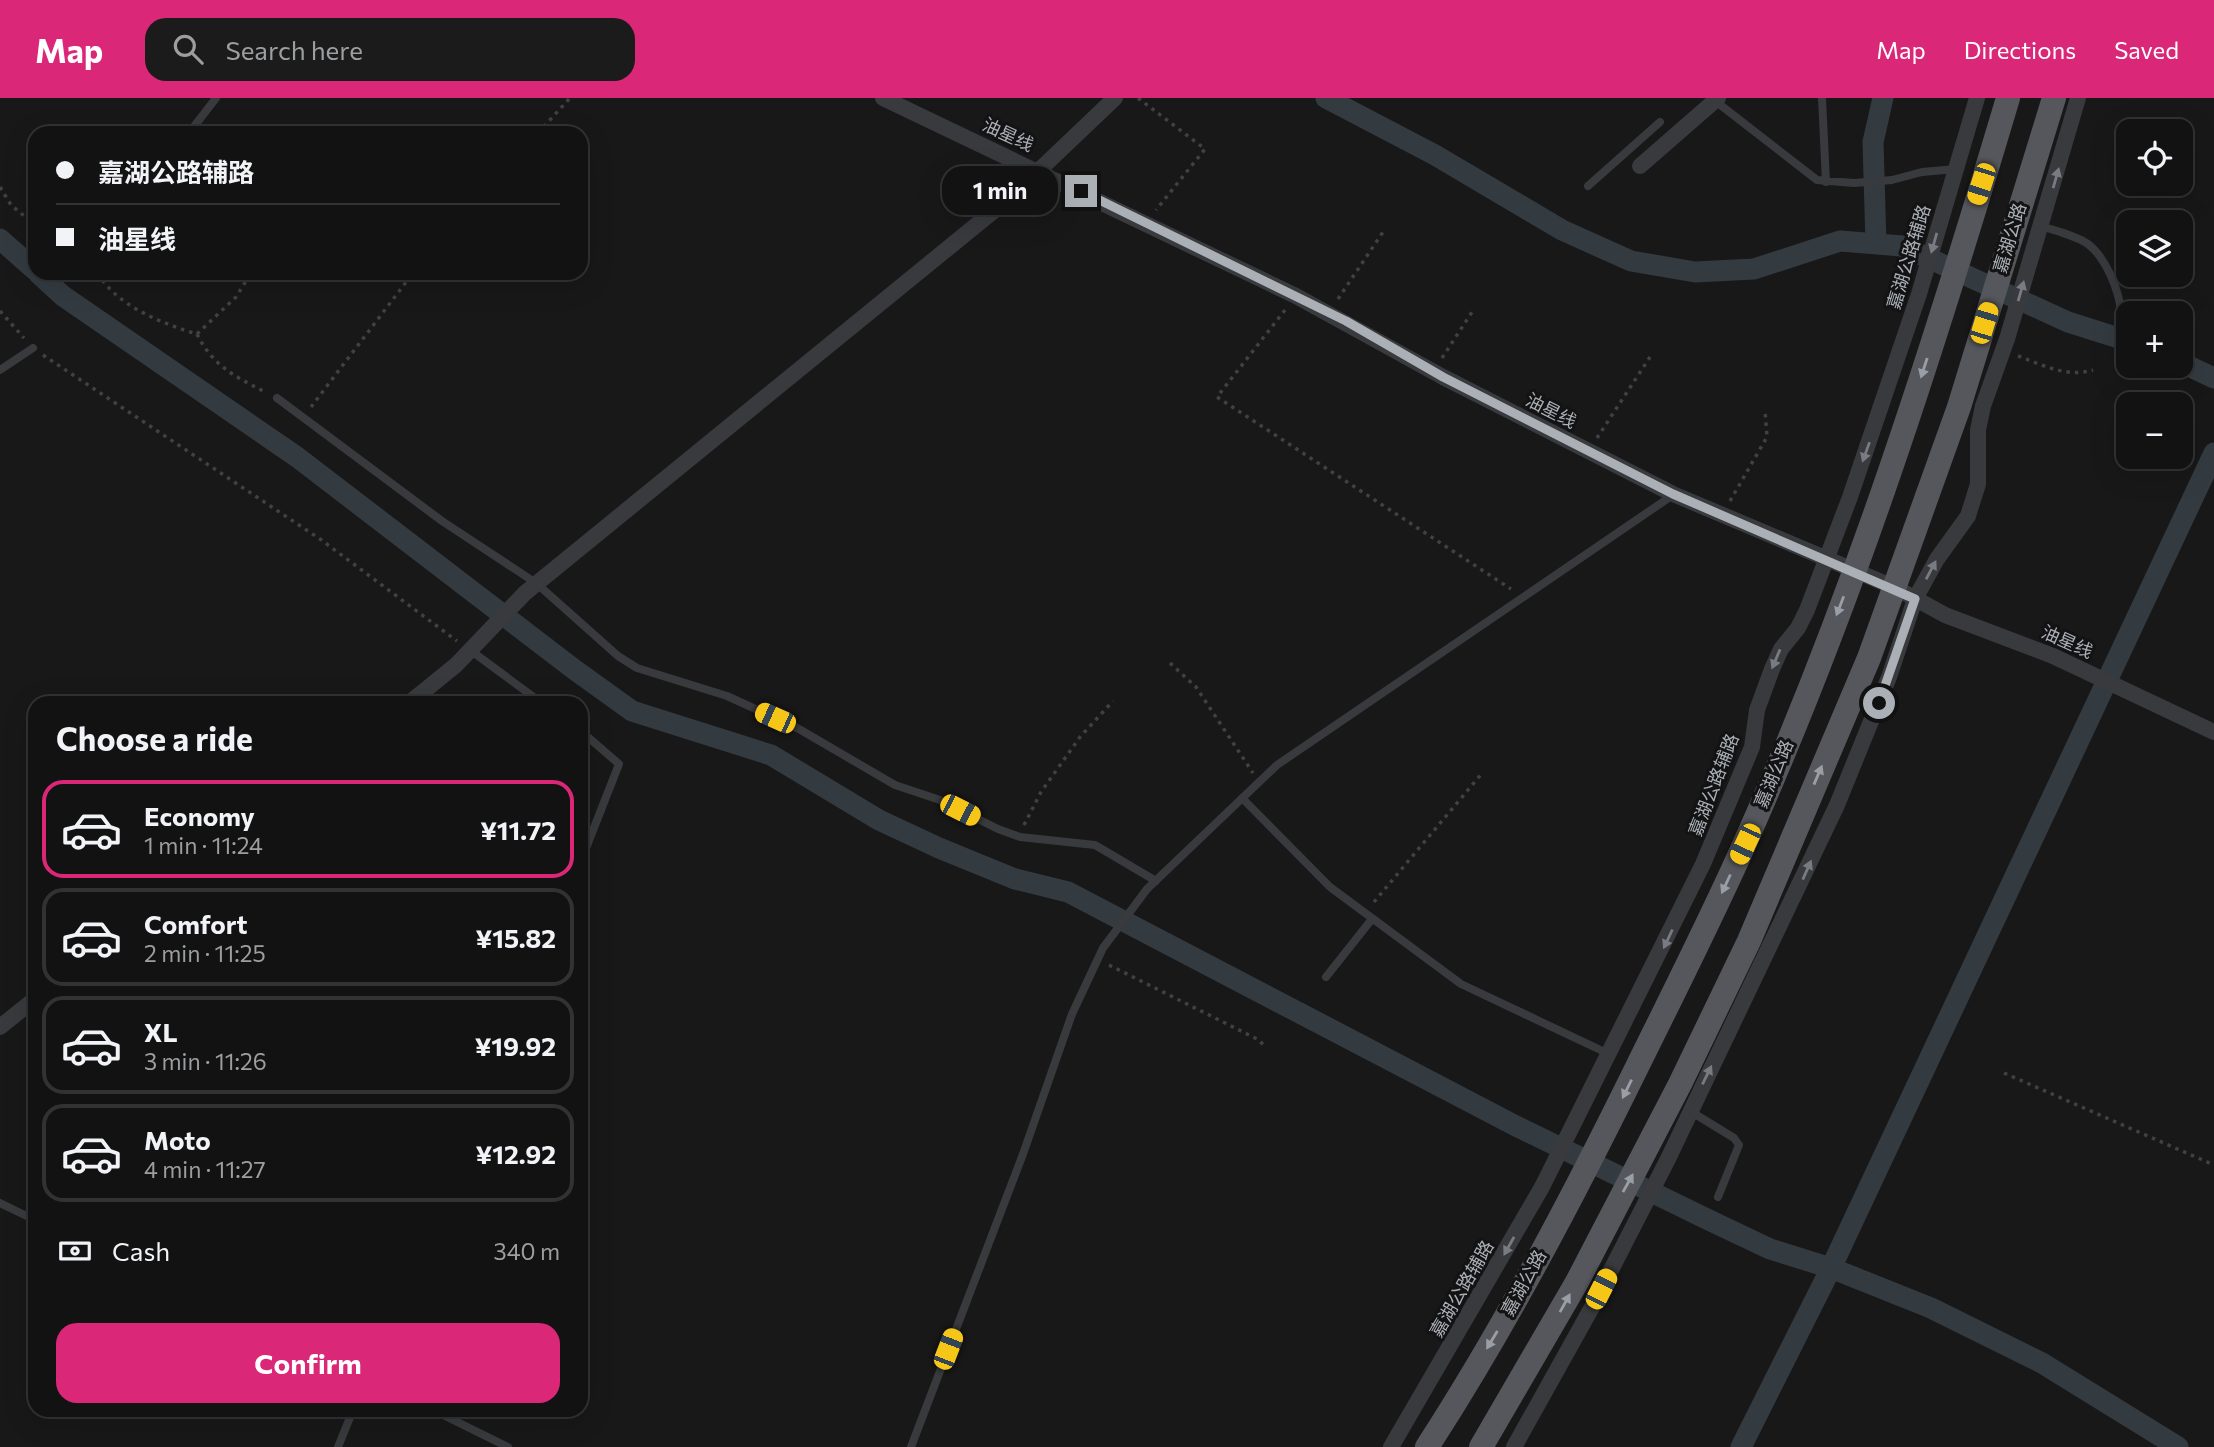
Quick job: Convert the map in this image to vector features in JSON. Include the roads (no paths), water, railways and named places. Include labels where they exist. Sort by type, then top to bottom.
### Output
[{"type":"main road","name":"嘉湖公路","points":[[1427,1447],[1503,1321],[1573,1195],[1745,844],[1854,570],[1945,303],[2008,98]]},
{"type":"main road","name":"嘉湖公路","points":[[1481,1447],[1577,1282],[1608,1217],[1657,1154],[1749,941],[1905,594],[1984,323],[2054,98]]},
{"type":"street","name":"油星线","points":[[883,98],[1329,312],[1434,371],[1673,494],[1854,570],[1945,615],[2066,662],[2214,732]]},
{"type":"street","points":[[417,696],[476,645],[530,588],[1012,196],[1115,98]]},
{"type":"street","name":"嘉湖公路辅路","points":[[1391,1447],[1542,1186],[1703,864],[1752,747],[1757,710],[1772,669],[1781,649],[1802,619],[1826,558],[1919,294],[1978,98]]},
{"type":"street","points":[[1514,1447],[1633,1227],[1657,1154],[1690,1111],[1797,894],[1889,677],[1905,594],[1937,559],[1968,516],[1978,484],[1978,430],[1983,406],[2005,345],[2078,98]]},
{"type":"street","points":[[1646,161],[1715,99]]},
{"type":"street","points":[[0,1027],[28,1005]]},
{"type":"lane","points":[[194,126],[216,98]]},
{"type":"lane","points":[[1822,98],[1826,182]]},
{"type":"lane","points":[[1715,99],[1794,165],[1817,180],[1854,183],[1892,180],[1922,172],[1957,169]]},
{"type":"lane","points":[[1588,186],[1660,122]]},
{"type":"lane","points":[[1637,142],[1646,161]]},
{"type":"lane","points":[[2041,226],[2086,243],[2095,252],[2119,294],[2120,301]]},
{"type":"lane","points":[[0,370],[33,348]]},
{"type":"lane","points":[[278,398],[637,668],[727,696],[799,729],[895,785],[940,800],[1020,837],[1095,845],[1156,881]]},
{"type":"lane","points":[[911,1447],[1023,1154],[1072,1014],[1103,948],[1147,889],[1277,765],[1673,494]]},
{"type":"lane","points":[[476,645],[534,696]]},
{"type":"lane","points":[[588,737],[619,764],[588,843]]},
{"type":"lane","points":[[1242,798],[1330,887],[1461,984],[1610,1054]]},
{"type":"lane","points":[[1326,977],[1368,916]]},
{"type":"lane","points":[[1690,1111],[1734,1138],[1739,1145],[1718,1197]]},
{"type":"lane","points":[[0,1203],[28,1217]]},
{"type":"lane","points":[[338,1447],[350,1417]]},
{"type":"lane","points":[[447,1417],[508,1447]]},
{"type":"waterway","points":[[1326,98],[1435,155],[1562,230],[1631,261],[1695,272],[1754,269],[1840,241],[1902,246],[2068,322],[2116,337]]},
{"type":"waterway","points":[[1876,244],[1873,142],[1883,98]]},
{"type":"waterway","points":[[0,239],[28,264]]},
{"type":"waterway","points":[[46,280],[63,296],[297,457],[632,711],[771,755],[879,820],[939,848],[1015,879],[1068,892],[1514,1125],[1711,1221],[1770,1249],[1831,1268],[1931,1308],[2042,1363],[2178,1447]]},
{"type":"waterway","points":[[2193,368],[2214,378]]},
{"type":"waterway","points":[[1741,1447],[1831,1268],[2214,453]]}]
